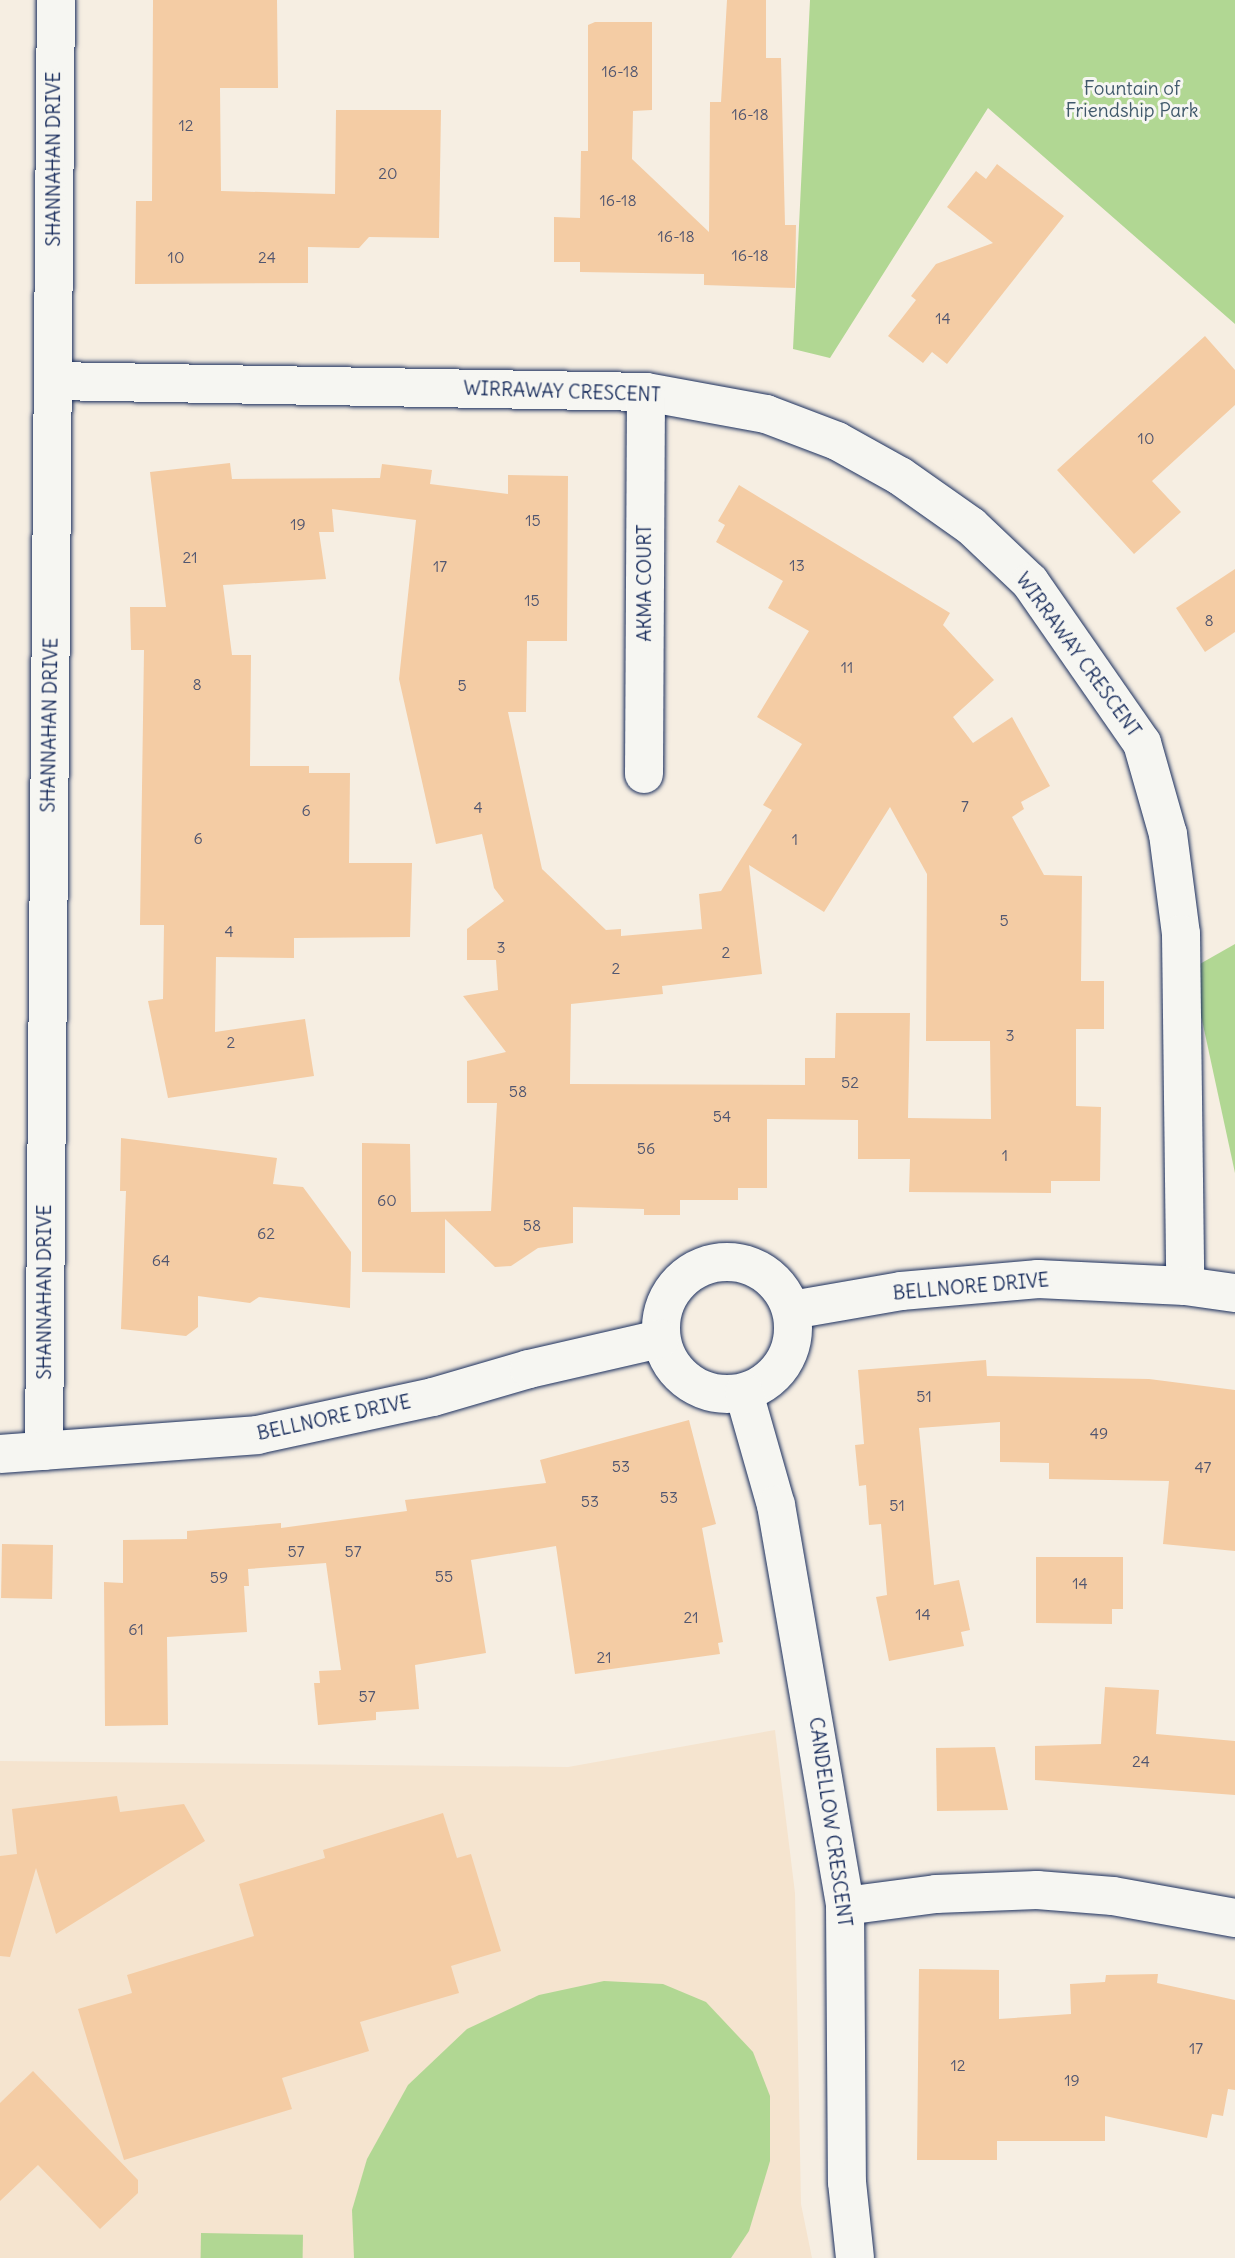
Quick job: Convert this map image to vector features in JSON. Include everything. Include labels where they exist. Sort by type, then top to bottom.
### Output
[{"type":"street","name":"SHANNAHAN DRIVE","points":[[44,1451],[55,0]]},
{"type":"street","name":"WIRRAWAY CRESCENT","points":[[53,380],[646,392],[766,414],[837,440],[900,476],[971,526],[1030,582],[1142,743],[1168,834],[1181,933],[1185,1286]]},
{"type":"street","name":"AKMA COURT","points":[[644,774],[646,392]]},
{"type":"street","points":[[709,1263],[745,1264],[779,1286],[792,1310],[792,1347],[770,1380],[744,1393],[701,1390],[669,1363],[660,1339],[661,1313],[682,1278],[709,1263]]},
{"type":"street","name":"BELLNORE DRIVE","points":[[792,1310],[901,1290],[1038,1279],[1185,1286],[1235,1293]]},
{"type":"street","name":"BELLNORE DRIVE","points":[[0,1454],[257,1435],[433,1397],[528,1368],[660,1339]]},
{"type":"street","name":"CANDELLOW CRESCENT","points":[[744,1393],[776,1505],[845,1906],[847,2182],[855,2258]]},
{"type":"street","points":[[845,1906],[936,1894],[1037,1890],[1137,1899],[1235,1918]]},
{"type":"shaded area","points":[[775,1730],[795,1893],[801,2204],[812,2258],[0,2258],[0,1761],[568,1767]]},
{"type":"green space","name":"Fountain of Friendship Park","points":[[810,0],[1235,0],[1235,324],[988,108],[830,358],[793,349]]},
{"type":"green space","points":[[1235,944],[1235,1173],[1191,969]]},
{"type":"green space","points":[[604,1981],[663,1984],[706,2002],[753,2052],[770,2096],[770,2161],[749,2231],[731,2258],[354,2258],[352,2210],[367,2159],[408,2085],[467,2029],[539,1995]]},
{"type":"green space","points":[[201,2233],[303,2235],[303,2258],[201,2258]]},
{"type":"building","points":[[153,0],[277,0],[278,88],[220,88],[221,191],[335,194],[336,110],[441,110],[439,238],[369,237],[359,248],[308,247],[308,283],[135,284],[136,201],[152,201]]},
{"type":"building","points":[[727,0],[766,0],[766,58],[781,58],[785,225],[796,225],[795,288],[704,285],[704,274],[580,272],[580,262],[554,262],[554,217],[580,218],[581,151],[588,151],[588,25],[595,22],[652,22],[652,110],[633,111],[632,159],[709,232],[710,102],[721,102]]},
{"type":"building","points":[[997,164],[1064,216],[947,364],[932,352],[923,363],[888,336],[916,300],[911,296],[936,264],[993,243],[947,207],[976,171],[986,179]]},
{"type":"building","points":[[1205,336],[1235,370],[1235,405],[1152,481],[1181,512],[1134,554],[1057,470]]},
{"type":"building","points":[[230,463],[232,479],[380,478],[382,464],[432,470],[430,484],[508,494],[508,475],[568,476],[567,641],[527,641],[526,712],[508,712],[542,869],[606,930],[621,929],[621,936],[702,929],[699,894],[721,891],[772,810],[763,805],[802,744],[757,717],[809,631],[768,608],[783,581],[716,542],[725,525],[718,521],[739,485],[950,613],[943,625],[994,680],[953,717],[973,743],[1012,717],[1050,786],[1021,802],[1024,809],[1012,817],[1044,875],[1082,876],[1081,981],[1104,981],[1104,1029],[1076,1029],[1076,1106],[1101,1107],[1100,1181],[1051,1181],[1051,1193],[909,1192],[910,1159],[858,1159],[858,1120],[767,1119],[767,1188],[738,1188],[738,1200],[680,1200],[680,1215],[644,1215],[644,1209],[573,1207],[573,1243],[538,1248],[511,1266],[495,1267],[445,1219],[445,1273],[362,1272],[362,1143],[410,1144],[411,1212],[491,1211],[497,1103],[467,1103],[467,1061],[506,1052],[463,996],[498,990],[496,960],[467,960],[467,929],[504,901],[494,888],[482,834],[436,844],[399,679],[416,520],[332,509],[334,532],[319,532],[326,579],[223,585],[232,655],[251,655],[250,766],[309,766],[309,773],[350,773],[349,863],[412,863],[410,937],[294,938],[294,958],[216,957],[215,1032],[305,1019],[314,1076],[168,1098],[148,1001],[163,999],[164,925],[140,925],[144,650],[131,650],[130,607],[166,607],[150,472]],"holes":[[[890,807],[927,874],[926,1041],[990,1041],[991,1119],[908,1118],[910,1013],[836,1013],[835,1058],[805,1058],[805,1085],[570,1084],[571,1004],[663,994],[662,986],[762,974],[749,865],[824,912]]]},
{"type":"building","points":[[1235,569],[1235,632],[1205,652],[1176,608]]},
{"type":"building","points":[[121,1138],[277,1158],[273,1184],[303,1187],[351,1252],[350,1308],[259,1297],[250,1303],[198,1296],[198,1327],[186,1336],[121,1329],[126,1191],[120,1191]]},
{"type":"building","points":[[986,1360],[987,1376],[1149,1379],[1235,1390],[1235,1551],[1163,1544],[1169,1481],[1049,1479],[1049,1463],[1000,1462],[1000,1422],[919,1428],[934,1585],[959,1580],[970,1630],[961,1632],[964,1646],[889,1661],[876,1597],[887,1595],[881,1524],[869,1525],[866,1485],[859,1486],[855,1445],[864,1444],[858,1370]]},
{"type":"building","points":[[689,1420],[716,1524],[702,1528],[723,1642],[718,1643],[720,1654],[575,1674],[556,1546],[471,1560],[486,1653],[415,1665],[419,1709],[376,1712],[376,1720],[318,1725],[314,1683],[320,1683],[319,1671],[341,1670],[326,1563],[248,1569],[249,1586],[244,1586],[247,1632],[167,1637],[168,1725],[105,1726],[104,1582],[123,1583],[123,1540],[187,1539],[187,1531],[281,1523],[281,1528],[407,1511],[405,1500],[546,1483],[540,1460]]},
{"type":"building","points":[[2,1544],[53,1545],[52,1599],[1,1598]]},
{"type":"building","points":[[1036,1557],[1123,1557],[1123,1609],[1112,1609],[1112,1624],[1036,1623]]},
{"type":"building","points":[[1105,1687],[1159,1690],[1156,1734],[1235,1741],[1235,1795],[1035,1780],[1035,1746],[1101,1744]]},
{"type":"building","points":[[995,1747],[1008,1810],[937,1811],[936,1748]]},
{"type":"building","points":[[117,1796],[120,1812],[184,1804],[205,1841],[56,1934],[36,1868],[10,1957],[0,1956],[0,1856],[17,1854],[12,1809]]},
{"type":"building","points":[[443,1813],[457,1858],[471,1854],[501,1951],[451,1966],[459,1993],[360,2022],[369,2051],[282,2078],[292,2109],[124,2160],[78,2009],[132,1993],[127,1975],[254,1936],[239,1884],[325,1858],[323,1850]]},
{"type":"building","points":[[919,1969],[999,1970],[999,2019],[1071,2014],[1070,1984],[1105,1982],[1106,1975],[1158,1974],[1157,1983],[1235,2000],[1235,2090],[1228,2089],[1223,2116],[1212,2114],[1207,2138],[1105,2116],[1105,2141],[997,2141],[997,2160],[917,2160]]},
{"type":"building","points":[[33,2071],[138,2180],[138,2193],[100,2229],[38,2165],[0,2201],[0,2103]]}]
